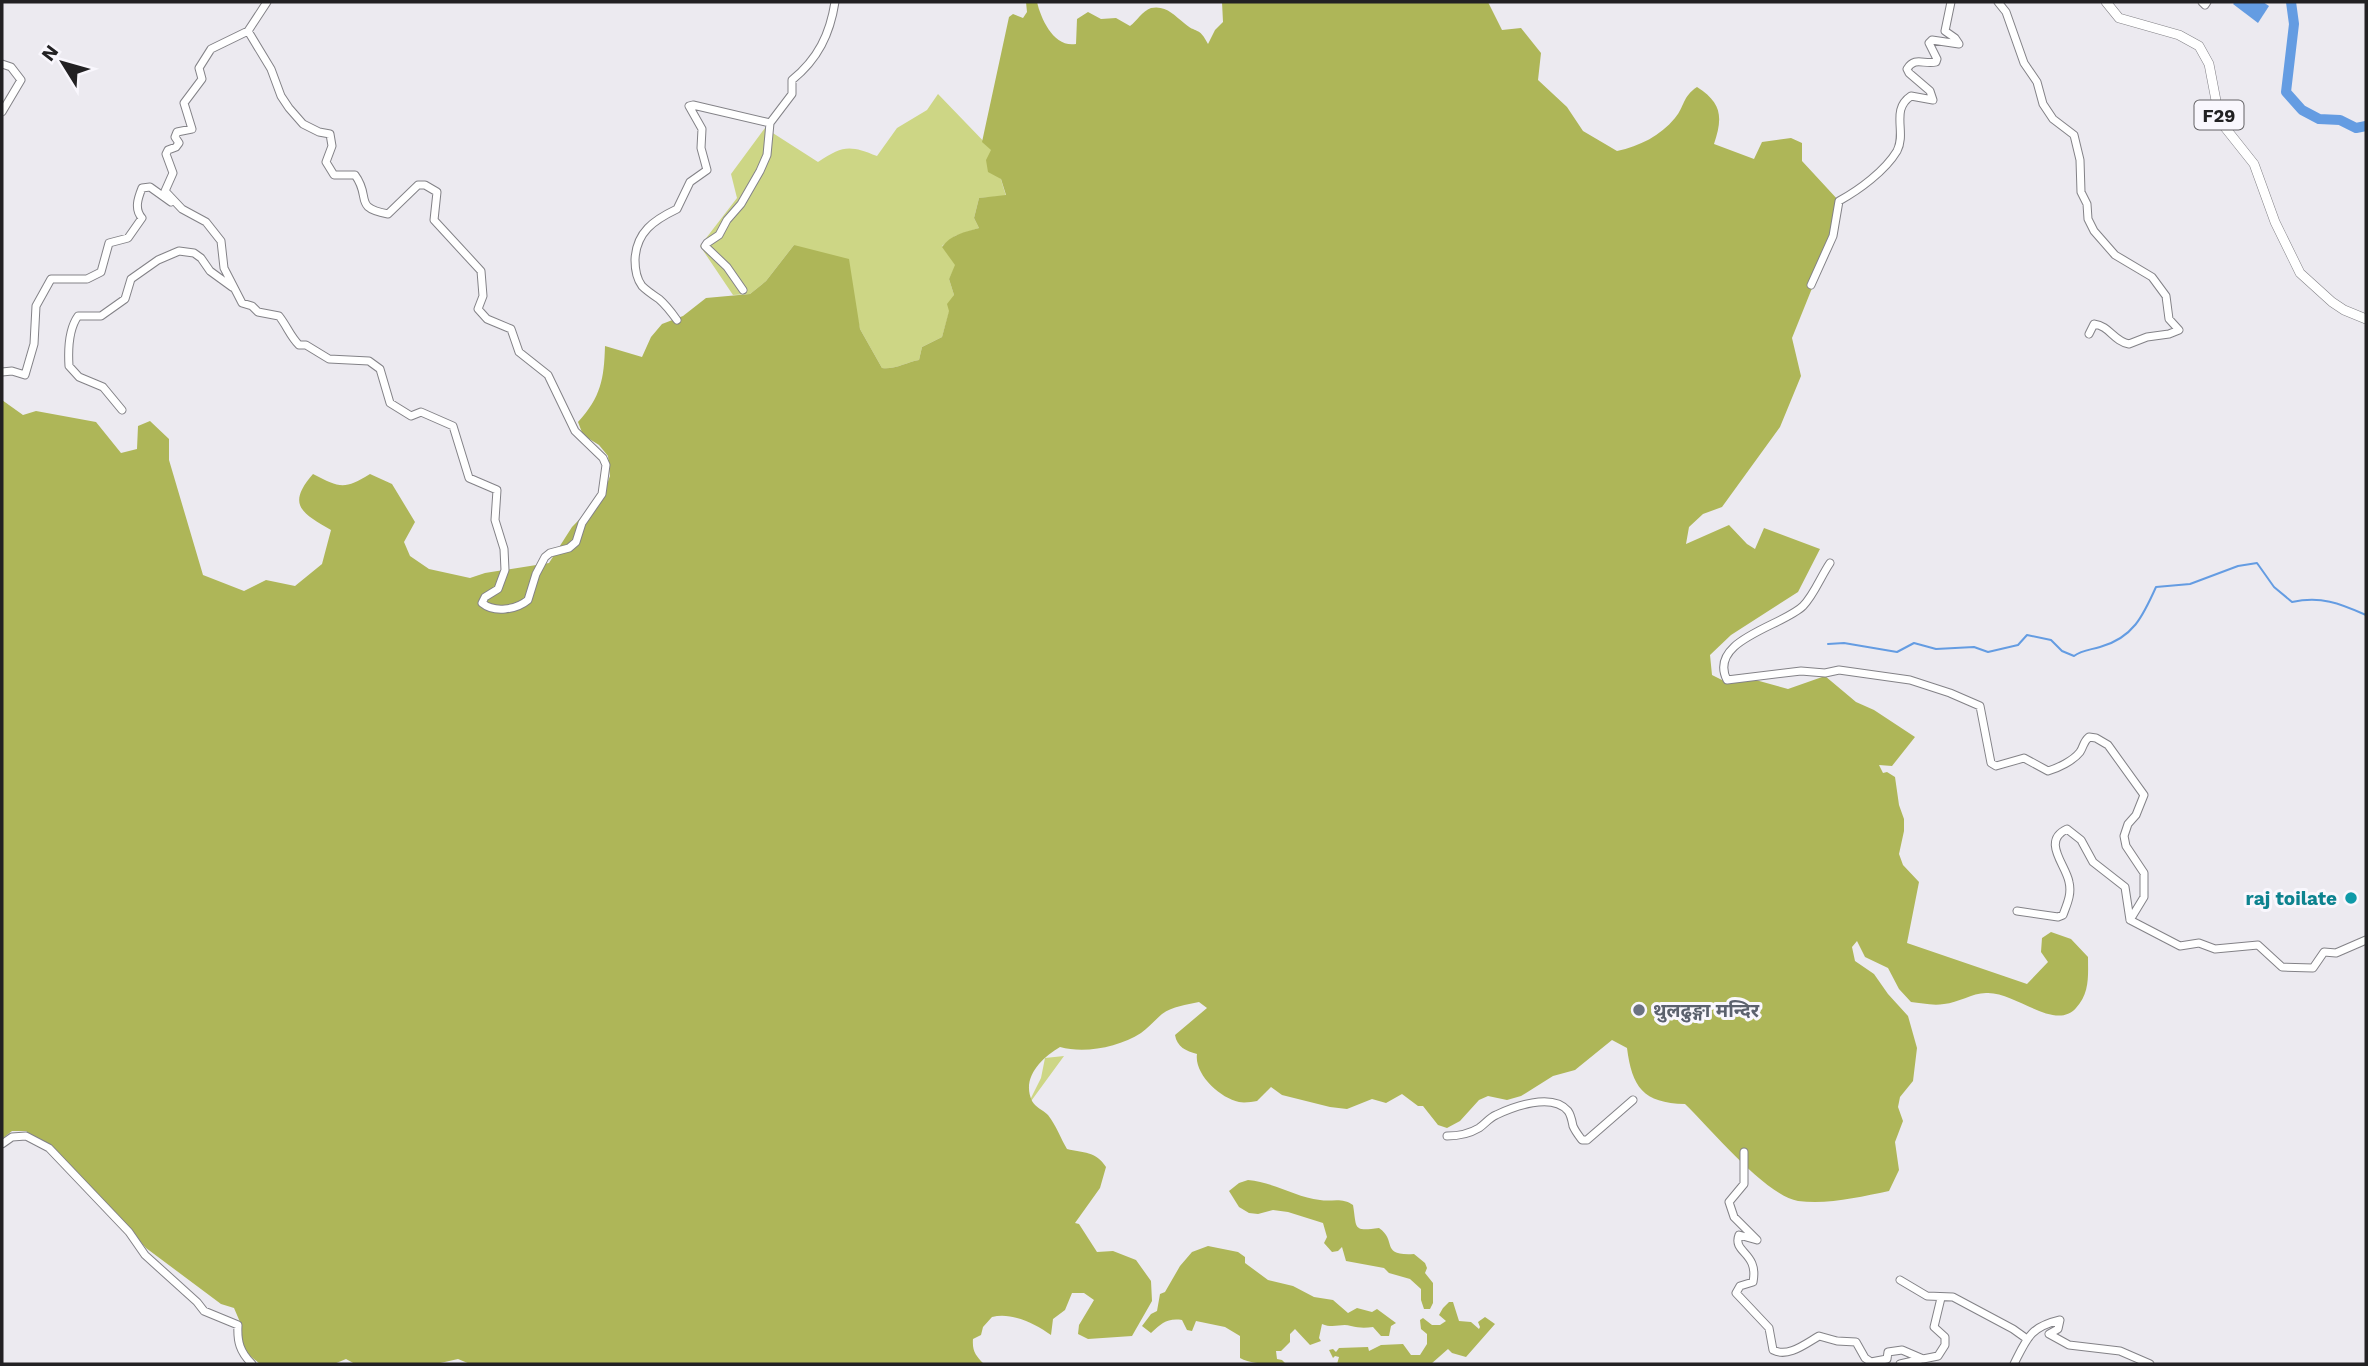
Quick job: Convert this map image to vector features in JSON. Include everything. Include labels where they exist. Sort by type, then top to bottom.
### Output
[{"type":"main road","name":"F29","points":[[2106,2],[2119,18],[2179,35],[2199,46],[2209,64],[2223,125],[2254,164],[2274,222],[2300,273],[2332,302],[2344,310],[2366,318]]},
{"type":"street","points":[[182,209],[165,191],[173,173],[166,154],[179,143],[175,137],[177,132],[192,130],[184,103],[202,79],[199,68],[211,49],[248,31],[267,2]]},
{"type":"street","points":[[743,290],[727,267],[705,246],[719,235],[760,171],[767,155],[770,123],[792,94],[792,79],[805,69],[827,38],[835,2]]},
{"type":"street","points":[[1811,285],[1833,236],[1839,201],[1878,173],[1897,151],[1900,142],[1901,105],[1911,96],[1933,100],[1930,91],[1907,69],[1911,63],[1920,60],[1936,62],[1929,43],[1932,40],[1959,44],[1945,31],[1951,2]]},
{"type":"street","points":[[1998,2],[2006,12],[2024,63],[2037,82],[2043,104],[2053,119],[2074,135],[2080,160],[2081,192],[2094,231],[2115,255],[2152,277],[2166,296],[2169,319],[2179,330],[2129,344],[2115,338],[2101,325],[2094,324],[2089,334]]},
{"type":"street","points":[[2202,2],[2205,5],[2207,2]]},
{"type":"street","points":[[2,372],[12,371],[24,375],[34,344],[36,306],[51,279],[87,279],[102,272],[109,243],[128,238],[142,218],[137,200],[142,188],[150,187],[206,222],[220,241],[224,268],[242,303],[253,306],[258,312],[279,316],[287,326],[289,336],[299,345],[306,345],[329,359],[369,361],[380,369],[390,404],[411,416],[421,412],[453,426],[469,478],[497,490],[495,520],[504,549],[505,570],[498,589],[485,597],[482,603],[494,610],[518,606],[528,600],[541,563],[550,553],[569,548],[576,542],[582,523],[602,494],[606,465],[603,458],[575,431],[548,375],[519,352],[511,329],[487,319],[478,309],[483,296],[481,271],[434,220],[437,192],[425,185],[418,185],[388,214],[371,210],[364,202],[362,185],[355,175],[334,175],[326,162],[332,146],[330,134],[311,129],[289,108],[281,96],[271,69],[248,31]]},
{"type":"street","points":[[2,64],[11,67],[21,80],[2,112]]},
{"type":"street","points":[[677,320],[660,300],[642,285],[635,271],[635,262],[638,240],[644,231],[660,217],[677,209],[690,182],[707,170],[701,148],[702,129],[689,106],[770,123]]},
{"type":"street","points":[[122,410],[103,387],[79,377],[69,366],[68,349],[74,321],[78,316],[101,316],[125,299],[131,279],[158,260],[179,251],[194,253],[210,271],[233,287]]},
{"type":"street","points":[[1829,564],[1803,606],[1737,643],[1726,656],[1723,672],[1727,680],[1801,671],[1825,673],[1839,670],[1910,680],[1951,693],[1980,706],[1991,763],[1996,766],[2025,758],[2048,771],[2056,769],[2077,755],[2089,737],[2108,745],[2144,795],[2124,835],[2126,846],[2144,873],[2144,897],[2130,920]]},
{"type":"street","points":[[2017,911],[2058,917],[2063,915],[2070,896],[2069,881],[2055,853],[2055,844],[2061,832],[2067,829],[2081,840],[2093,863],[2125,887],[2130,920]]},
{"type":"street","points":[[2130,920],[2180,946],[2199,943],[2215,949],[2258,945],[2282,967],[2313,968],[2325,952],[2336,953],[2366,940]]},
{"type":"street","points":[[1447,1136],[1466,1134],[1479,1128],[1495,1115],[1523,1102],[1544,1102],[1561,1105],[1568,1111],[1573,1127],[1582,1140],[1587,1140],[1633,1100]]},
{"type":"street","points":[[2,1144],[12,1137],[26,1136],[49,1148],[129,1231],[136,1245],[204,1311],[239,1325],[237,1339],[243,1355],[252,1364]]},
{"type":"street","points":[[1744,1152],[1745,1184],[1729,1202],[1734,1217],[1757,1240],[1739,1235],[1738,1246],[1754,1263],[1755,1272],[1753,1282],[1740,1286],[1736,1293],[1769,1328],[1773,1350],[1780,1354],[1788,1353],[1819,1336],[1856,1342],[1865,1358],[1871,1362],[1887,1359],[1888,1352],[1902,1350],[1923,1359]]},
{"type":"street","points":[[1900,1280],[1927,1296],[1953,1297],[2013,1329],[2026,1339]]},
{"type":"street","points":[[1900,1364],[1938,1356],[1945,1345],[1945,1337],[1934,1327],[1941,1298]]},
{"type":"street","points":[[2014,1364],[2026,1339],[2042,1324],[2060,1320],[2058,1329],[2049,1334],[2069,1345],[2120,1351],[2150,1364]]},
{"type":"green space","points":[[1026,2],[1037,2],[1050,31],[1061,42],[1068,44],[1076,44],[1077,19],[1088,12],[1101,19],[1116,18],[1130,26],[1148,9],[1161,8],[1200,32],[1208,44],[1215,30],[1223,22],[1222,2],[1488,2],[1502,30],[1521,28],[1541,53],[1538,80],[1567,107],[1583,131],[1617,151],[1642,143],[1663,130],[1697,87],[1711,99],[1718,111],[1719,126],[1714,144],[1754,159],[1762,142],[1791,138],[1802,143],[1802,161],[1839,201],[1833,236],[1792,338],[1801,376],[1780,427],[1722,507],[1703,514],[1689,527],[1686,544],[1729,525],[1755,549],[1764,528],[1820,549],[1798,592],[1731,635],[1710,655],[1712,675],[1724,681],[1752,679],[1788,689],[1825,676],[1856,702],[1874,710],[1915,737],[1892,766],[1879,765],[1883,773],[1887,772],[1895,777],[1904,819],[1899,854],[1903,865],[1919,882],[1907,943],[2027,984],[2048,962],[2041,952],[2042,938],[2051,932],[2071,939],[2088,957],[2087,984],[2081,1002],[2067,1014],[2057,1016],[1997,994],[1986,993],[1940,1005],[1911,1002],[1899,989],[1888,968],[1865,957],[1857,941],[1852,947],[1855,961],[1874,974],[1908,1016],[1917,1048],[1913,1081],[1900,1097],[1898,1107],[1903,1121],[1895,1142],[1899,1170],[1889,1191],[1821,1202],[1798,1201],[1770,1187],[1685,1104],[1659,1100],[1642,1090],[1632,1073],[1627,1048],[1612,1040],[1575,1070],[1553,1076],[1521,1096],[1507,1100],[1488,1096],[1479,1100],[1460,1121],[1447,1128],[1438,1125],[1423,1106],[1418,1106],[1402,1094],[1386,1103],[1372,1099],[1347,1109],[1282,1095],[1271,1087],[1257,1101],[1241,1102],[1224,1096],[1204,1077],[1197,1062],[1197,1054],[1183,1048],[1176,1039],[1175,1035],[1207,1008],[1199,1002],[1166,1011],[1141,1033],[1112,1045],[1080,1050],[1060,1047],[1040,1063],[1029,1084],[1032,1101],[1051,1119],[1067,1149],[1093,1155],[1106,1167],[1100,1188],[1075,1223],[1079,1224],[1097,1252],[1113,1251],[1136,1260],[1151,1281],[1152,1301],[1132,1336],[1088,1339],[1078,1334],[1079,1325],[1094,1300],[1084,1293],[1072,1293],[1065,1310],[1053,1319],[1051,1335],[1023,1320],[1007,1316],[992,1317],[983,1327],[981,1335],[973,1339],[975,1353],[984,1364],[470,1364],[458,1359],[436,1364],[355,1364],[346,1359],[334,1364],[260,1364],[242,1349],[240,1322],[234,1308],[221,1304],[146,1248],[94,1190],[26,1131],[12,1131],[2,1139],[2,400],[23,415],[36,411],[96,422],[121,453],[137,449],[138,426],[150,421],[169,439],[169,460],[203,575],[244,591],[266,580],[295,586],[322,564],[331,530],[305,513],[299,501],[300,493],[313,474],[342,485],[354,483],[370,474],[392,484],[415,522],[404,542],[410,556],[429,569],[470,578],[485,573],[549,563],[572,527],[603,495],[610,476],[608,456],[599,445],[583,435],[578,422],[592,404],[600,387],[605,346],[642,357],[651,337],[662,324],[683,316],[706,298],[750,294],[766,281],[794,245],[849,259],[860,329],[882,368],[919,360],[922,347],[942,337],[949,311],[947,304],[954,295],[949,279],[955,265],[942,247],[954,237],[979,228],[974,218],[979,198],[1006,195],[1001,179],[988,172],[986,160],[991,150],[982,142],[1009,17],[1013,14],[1023,18],[1027,12]]},
{"type":"green space","points":[[938,94],[992,150],[1006,196],[979,198],[974,218],[979,228],[955,236],[942,246],[956,265],[949,279],[954,295],[942,337],[922,347],[919,360],[882,368],[860,329],[855,308],[794,245],[766,281],[750,294],[733,295],[700,246],[737,198],[731,174],[765,128],[818,162],[847,148],[877,156],[897,128],[927,110]]},
{"type":"green space","points":[[1064,1056],[1026,1108],[1041,1078],[1045,1058]]},
{"type":"green space","points":[[1248,1180],[1311,1198],[1341,1200],[1353,1205],[1357,1227],[1379,1228],[1385,1233],[1390,1247],[1396,1253],[1414,1254],[1425,1263],[1425,1273],[1433,1283],[1433,1303],[1430,1309],[1424,1309],[1421,1289],[1410,1279],[1389,1273],[1384,1268],[1346,1261],[1342,1247],[1332,1252],[1324,1243],[1327,1237],[1323,1223],[1288,1212],[1273,1210],[1258,1214],[1249,1213],[1239,1207],[1229,1191]]},
{"type":"green space","points":[[1208,1246],[1238,1252],[1245,1257],[1245,1263],[1268,1280],[1293,1286],[1314,1297],[1333,1300],[1348,1313],[1357,1308],[1372,1312],[1377,1309],[1396,1323],[1391,1326],[1389,1336],[1381,1336],[1373,1327],[1322,1324],[1319,1338],[1321,1341],[1310,1345],[1295,1329],[1290,1334],[1290,1342],[1281,1351],[1276,1351],[1277,1359],[1286,1364],[1256,1363],[1240,1358],[1240,1336],[1225,1327],[1196,1321],[1192,1331],[1187,1330],[1182,1320],[1172,1320],[1151,1333],[1142,1326],[1151,1314],[1157,1311],[1160,1294],[1165,1292],[1180,1266],[1192,1252]]},
{"type":"green space","points":[[1449,1302],[1453,1302],[1459,1321],[1471,1322],[1479,1329],[1478,1322],[1485,1317],[1495,1324],[1466,1357],[1448,1349],[1431,1364],[1337,1364],[1339,1357],[1333,1358],[1329,1350],[1336,1352],[1339,1348],[1368,1347],[1369,1351],[1381,1345],[1403,1344],[1411,1355],[1420,1355],[1427,1344],[1427,1334],[1421,1329],[1420,1320],[1423,1318],[1432,1325],[1440,1325],[1446,1321],[1439,1315]]},
{"type":"water","points":[[2263,2],[2269,6],[2258,23],[2233,4]]},
{"type":"waterway","points":[[2291,2],[2294,24],[2286,92],[2302,110],[2319,119],[2340,120],[2356,128],[2366,126]]},
{"type":"waterway","points":[[1828,644],[1844,643],[1897,652],[1914,643],[1936,649],[1974,647],[1988,652],[2018,645],[2027,635],[2051,640],[2062,651],[2074,656],[2111,643],[2129,632],[2156,587],[2190,584],[2238,566],[2257,563],[2274,587],[2292,602],[2330,602],[2366,615]]},
{"type":"place","name":"raj toilate","points":[[2351,898]]},
{"type":"place","name":"थुलढुङ्गा मन्दिर","points":[[1639,1010]]}]
